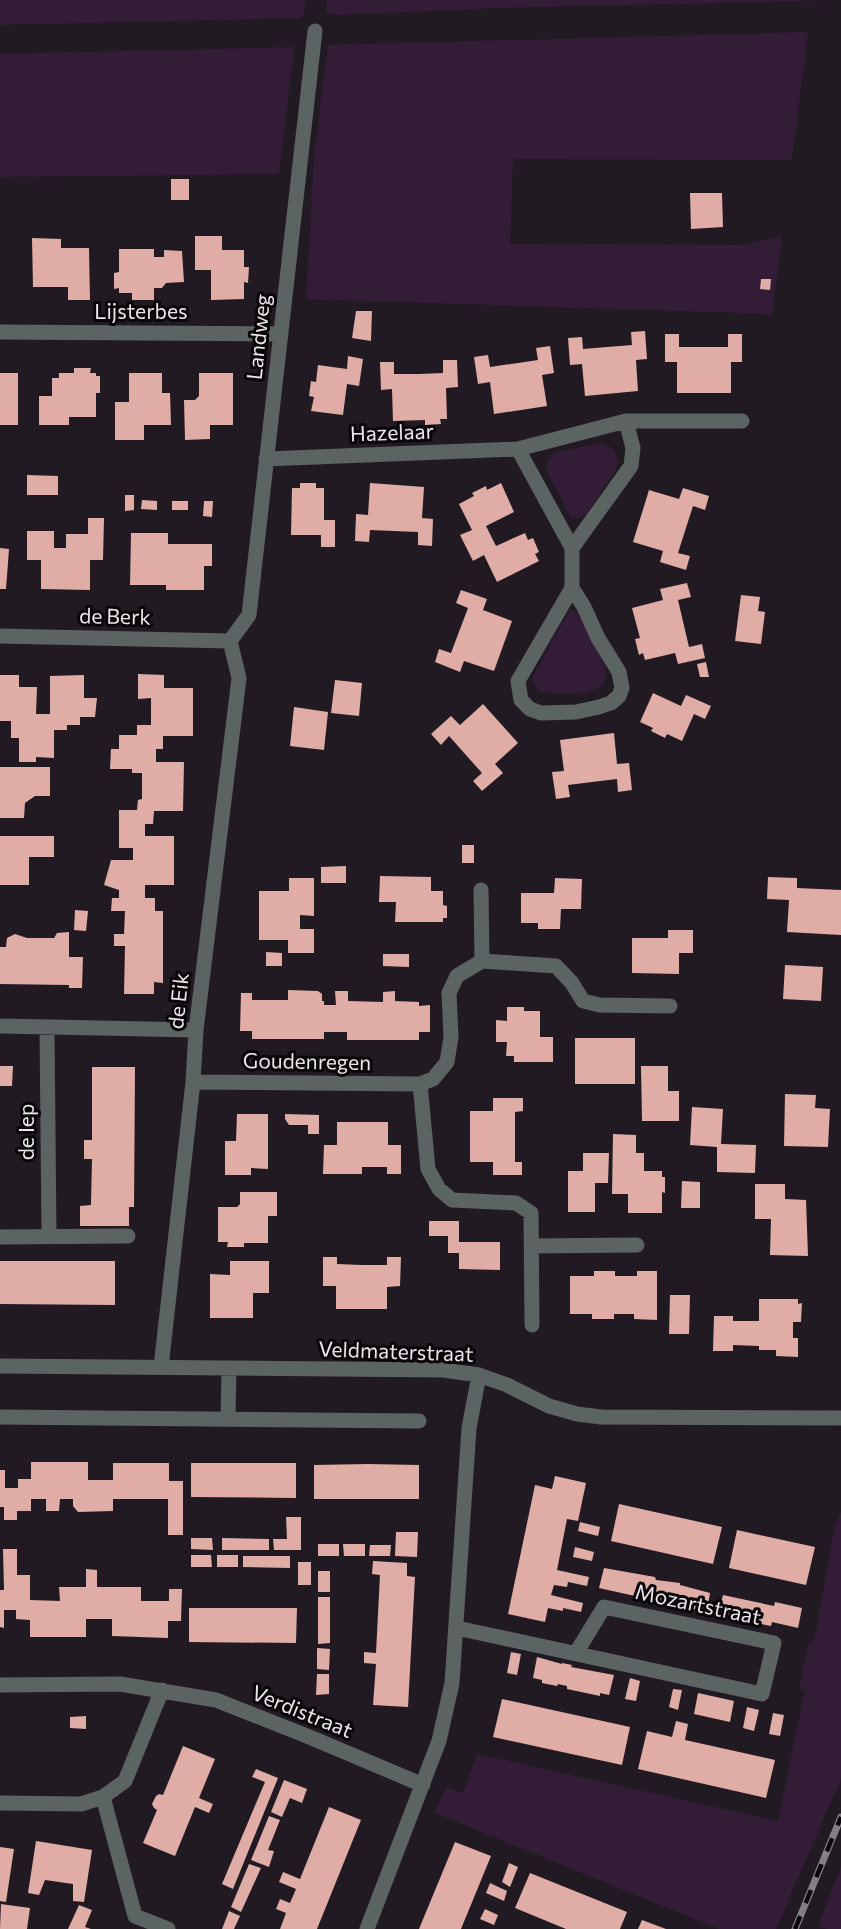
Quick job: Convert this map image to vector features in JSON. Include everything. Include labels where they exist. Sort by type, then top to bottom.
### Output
[{"type":"street","name":"Landweg","points":[[230,641],[249,615],[315,32]]},
{"type":"street","name":"Lijsterbes","points":[[0,332],[281,334]]},
{"type":"street","name":"Hazelaar","points":[[267,459],[519,449],[626,421],[742,421]]},
{"type":"street","points":[[572,548],[632,466],[633,448],[626,421]]},
{"type":"street","points":[[519,449],[572,548],[572,588],[518,681],[521,700],[530,709],[541,713],[576,712],[599,707],[619,696],[622,688],[619,672],[572,588]]},
{"type":"street","name":"de Berk","points":[[0,636],[230,641]]},
{"type":"street","name":"de Eik","points":[[161,1367],[193,1082],[196,1030],[239,678],[230,641]]},
{"type":"street","points":[[481,890],[482,961]]},
{"type":"street","points":[[532,1325],[531,1213],[516,1203],[452,1200],[439,1189],[428,1169],[420,1084],[433,1079],[447,1062],[451,1037],[449,993],[457,976],[482,961],[556,966],[572,983],[583,1001],[600,1005],[670,1006]]},
{"type":"street","points":[[0,1026],[196,1030]]},
{"type":"street","name":"de Iep","points":[[47,1027],[48,1236]]},
{"type":"street","name":"Goudenregen","points":[[193,1082],[420,1084]]},
{"type":"street","points":[[0,1237],[128,1236]]},
{"type":"street","points":[[532,1246],[637,1245]]},
{"type":"street","name":"Veldmaterstraat","points":[[0,1366],[443,1370],[479,1375],[507,1385],[549,1406],[577,1414],[601,1417],[841,1418]]},
{"type":"street","points":[[228,1419],[229,1368]]},
{"type":"street","points":[[367,1929],[439,1742],[452,1683],[469,1428],[479,1375]]},
{"type":"street","points":[[0,1416],[419,1421]]},
{"type":"street","name":"Mozartstraat","points":[[457,1628],[762,1694],[774,1643],[604,1607],[576,1653]]},
{"type":"street","name":"Verdistraat","points":[[0,1684],[120,1684],[216,1700],[423,1785]]},
{"type":"street","points":[[0,1803],[81,1804],[103,1797],[125,1781],[162,1690]]},
{"type":"street","points":[[103,1797],[135,1916],[168,1929]]},
{"type":"shaded area","points":[[0,0],[305,0],[304,14],[301,18],[0,25]]},
{"type":"shaded area","points":[[326,0],[841,0],[499,8],[338,15],[327,13]]},
{"type":"shaded area","points":[[808,32],[792,160],[513,159],[510,244],[742,245],[782,236],[772,314],[306,299],[314,159],[328,45]]},
{"type":"shaded area","points":[[294,47],[279,174],[0,177],[0,54]]},
{"type":"shaded area","points":[[600,443],[609,446],[617,455],[616,469],[586,515],[579,518],[570,516],[546,470],[548,461],[558,452]]},
{"type":"shaded area","points":[[570,609],[580,613],[606,669],[604,683],[582,693],[540,692],[533,684],[533,677]]},
{"type":"shaded area","points":[[841,1512],[841,1779],[776,1929],[719,1929],[435,1813],[446,1787],[463,1793],[477,1754],[778,1821],[805,1690],[799,1689],[809,1642],[814,1643],[835,1524]]},
{"type":"shaded area","points":[[841,1867],[841,1929],[827,1929],[818,1926]]},
{"type":"building","points":[[171,179],[189,179],[189,200],[171,200]]},
{"type":"building","points":[[690,193],[722,193],[723,227],[691,229]]},
{"type":"building","points":[[195,236],[222,236],[222,250],[244,250],[244,267],[249,267],[248,283],[244,282],[244,299],[211,300],[211,270],[195,270]]},
{"type":"building","points":[[32,238],[61,239],[61,248],[89,248],[90,300],[68,300],[68,287],[33,287]]},
{"type":"building","points":[[119,249],[154,249],[154,257],[164,257],[164,250],[182,251],[184,282],[166,283],[162,288],[154,288],[154,300],[132,300],[132,293],[119,293],[119,288],[114,289],[114,273],[119,272]]},
{"type":"building","points":[[761,279],[771,279],[770,290],[760,289]]},
{"type":"building","points":[[356,311],[372,311],[371,341],[352,338]]},
{"type":"building","points":[[645,331],[647,359],[636,360],[638,391],[585,396],[582,364],[570,365],[568,338],[582,337],[583,349],[632,345],[631,332]]},
{"type":"building","points":[[665,334],[679,334],[679,347],[728,347],[728,334],[742,334],[742,362],[731,362],[731,393],[677,393],[677,362],[665,362]]},
{"type":"building","points":[[550,346],[554,373],[542,375],[547,406],[494,414],[490,382],[478,384],[474,357],[488,355],[490,367],[538,360],[536,348]]},
{"type":"building","points":[[348,356],[363,359],[359,386],[347,384],[343,415],[311,411],[314,397],[309,396],[311,381],[316,382],[318,365],[347,369]]},
{"type":"building","points":[[443,360],[457,360],[458,387],[446,388],[447,419],[440,419],[441,424],[425,425],[425,420],[393,421],[392,389],[381,390],[380,362],[394,362],[394,374],[419,374],[443,373]]},
{"type":"building","points":[[74,368],[91,368],[90,373],[100,376],[100,393],[96,393],[96,417],[69,417],[69,425],[39,425],[39,396],[52,396],[52,378],[59,378],[59,373],[74,373]]},
{"type":"building","points":[[0,373],[18,373],[18,425],[0,425]]},
{"type":"building","points":[[129,373],[162,373],[162,393],[170,393],[171,425],[144,425],[144,440],[115,440],[115,402],[129,402]]},
{"type":"building","points":[[199,373],[233,373],[233,425],[210,425],[210,439],[185,440],[184,400],[195,400],[199,396]]},
{"type":"building","points":[[27,475],[58,476],[58,495],[27,495]]},
{"type":"building","points":[[300,483],[316,483],[316,488],[324,488],[324,520],[335,520],[335,547],[321,547],[321,535],[291,535],[292,488],[300,488]]},
{"type":"building","points":[[370,483],[424,487],[422,518],[433,519],[432,546],[418,545],[418,532],[370,530],[369,542],[355,541],[356,514],[368,515]]},
{"type":"building","points":[[501,483],[514,512],[486,526],[496,546],[525,533],[528,540],[533,538],[539,552],[535,554],[539,561],[497,582],[484,555],[473,561],[460,535],[472,530],[459,504],[474,496],[472,493],[486,486],[487,490]]},
{"type":"building","points":[[683,488],[709,496],[705,510],[693,506],[678,553],[690,556],[686,570],[660,562],[663,551],[633,542],[649,490],[679,499]]},
{"type":"building","points":[[125,495],[134,495],[134,510],[125,511]]},
{"type":"building","points":[[142,500],[157,501],[157,510],[141,509]]},
{"type":"building","points":[[172,501],[188,501],[188,510],[172,510]]},
{"type":"building","points":[[204,501],[213,501],[212,517],[203,516]]},
{"type":"building","points":[[88,518],[104,518],[103,560],[90,560],[90,590],[41,589],[41,560],[27,560],[27,531],[54,531],[54,548],[66,548],[66,534],[88,534]]},
{"type":"building","points":[[131,533],[168,533],[168,544],[212,544],[212,566],[204,566],[204,590],[166,590],[166,585],[130,585]]},
{"type":"building","points":[[0,548],[9,549],[6,589],[0,589]]},
{"type":"building","points":[[687,583],[691,597],[678,600],[689,647],[702,644],[705,658],[678,664],[675,653],[645,660],[643,653],[639,655],[635,639],[640,638],[632,608],[663,600],[660,589]]},
{"type":"building","points":[[461,590],[487,599],[483,610],[512,621],[494,671],[464,661],[460,672],[435,662],[439,649],[451,653],[468,608],[456,603]]},
{"type":"building","points":[[741,595],[760,597],[758,611],[765,612],[761,644],[735,641]]},
{"type":"building","points":[[706,662],[709,677],[700,677],[697,664]]},
{"type":"building","points":[[138,674],[164,675],[164,688],[193,688],[193,736],[163,736],[163,749],[156,749],[156,762],[184,762],[183,811],[154,811],[153,824],[145,824],[145,836],[174,836],[174,885],[145,885],[145,898],[155,898],[155,911],[163,911],[163,983],[154,982],[154,994],[124,994],[125,946],[114,946],[114,934],[124,934],[125,911],[111,911],[112,898],[119,898],[119,890],[104,885],[111,860],[133,860],[133,848],[119,848],[119,810],[137,810],[138,800],[142,799],[142,773],[132,773],[132,769],[110,769],[111,749],[119,749],[119,735],[137,735],[137,725],[151,725],[151,698],[138,699]]},
{"type":"building","points":[[0,675],[19,675],[19,687],[37,687],[36,714],[50,714],[50,676],[84,675],[84,698],[97,698],[95,717],[80,717],[80,725],[67,725],[67,730],[54,730],[54,758],[36,757],[36,762],[19,762],[19,738],[11,738],[11,721],[0,721]]},
{"type":"building","points":[[335,680],[362,683],[359,716],[331,713]]},
{"type":"building","points":[[653,693],[681,706],[686,695],[711,706],[705,719],[694,714],[682,741],[667,734],[665,738],[651,731],[653,728],[640,722]]},
{"type":"building","points":[[483,704],[518,743],[495,764],[503,773],[482,791],[473,781],[482,773],[449,736],[441,745],[431,734],[451,716],[460,725]]},
{"type":"building","points":[[294,707],[328,712],[324,750],[290,746]]},
{"type":"building","points":[[614,733],[617,764],[629,763],[632,790],[618,792],[617,779],[568,785],[570,797],[556,799],[552,772],[564,771],[560,740]]},
{"type":"building","points":[[0,767],[50,767],[50,796],[35,796],[25,803],[24,818],[0,818]]},
{"type":"building","points":[[0,836],[54,836],[54,857],[29,857],[29,885],[0,885]]},
{"type":"building","points":[[462,845],[474,845],[474,863],[462,863]]},
{"type":"building","points":[[346,866],[346,883],[321,883],[321,867]]},
{"type":"building","points":[[380,876],[431,877],[431,891],[443,891],[443,905],[447,906],[447,918],[443,918],[443,922],[395,922],[396,902],[379,902]]},
{"type":"building","points":[[768,877],[797,878],[797,888],[841,890],[841,935],[787,932],[789,900],[767,899]]},
{"type":"building","points":[[289,878],[314,878],[314,916],[300,915],[300,929],[314,929],[314,953],[288,953],[288,940],[259,940],[259,891],[289,891]]},
{"type":"building","points":[[555,878],[582,879],[581,909],[561,909],[560,929],[538,929],[538,923],[521,923],[521,893],[554,893]]},
{"type":"building","points":[[75,910],[88,911],[86,931],[74,930]]},
{"type":"building","points":[[668,930],[693,930],[693,953],[679,953],[679,974],[632,973],[632,938],[668,938]]},
{"type":"building","points":[[69,932],[69,957],[83,957],[82,988],[69,988],[69,985],[0,984],[0,947],[6,947],[7,938],[15,934],[27,938],[54,938],[57,933]]},
{"type":"building","points":[[266,952],[282,953],[282,966],[266,966]]},
{"type":"building","points":[[383,954],[409,954],[409,967],[383,966]]},
{"type":"building","points":[[785,965],[823,967],[821,1001],[783,999]]},
{"type":"building","points":[[288,990],[318,991],[322,994],[324,1005],[336,1005],[335,991],[348,991],[348,1001],[383,1002],[383,992],[395,991],[395,1001],[419,1002],[419,1006],[430,1005],[430,1032],[419,1032],[419,1040],[347,1040],[347,1032],[324,1032],[324,1039],[252,1039],[252,1031],[240,1031],[241,993],[252,993],[252,1000],[288,1000]]},
{"type":"building","points":[[507,1007],[524,1007],[524,1011],[540,1011],[540,1037],[553,1037],[553,1062],[514,1062],[514,1056],[506,1056],[507,1042],[496,1042],[496,1020],[507,1021]]},
{"type":"building","points":[[575,1038],[635,1038],[635,1084],[575,1084]]},
{"type":"building","points":[[0,1066],[13,1066],[12,1086],[0,1086]]},
{"type":"building","points":[[641,1066],[668,1066],[668,1091],[679,1091],[679,1121],[642,1121]]},
{"type":"building","points":[[92,1067],[135,1067],[134,1207],[129,1207],[129,1226],[80,1226],[80,1206],[91,1205],[92,1159],[84,1159],[84,1140],[92,1140]]},
{"type":"building","points":[[785,1094],[816,1095],[815,1108],[830,1109],[828,1147],[784,1146]]},
{"type":"building","points":[[493,1098],[523,1098],[523,1111],[515,1112],[515,1162],[522,1162],[522,1175],[493,1175],[493,1162],[470,1162],[470,1111],[493,1111]]},
{"type":"building","points":[[692,1107],[723,1109],[721,1144],[756,1145],[755,1173],[717,1172],[717,1147],[690,1145]]},
{"type":"building","points":[[237,1114],[268,1114],[268,1169],[251,1168],[251,1175],[225,1175],[225,1141],[236,1141]]},
{"type":"building","points":[[285,1114],[319,1115],[319,1134],[308,1134],[308,1125],[289,1125]]},
{"type":"building","points":[[337,1122],[388,1122],[388,1145],[401,1145],[401,1174],[387,1174],[387,1167],[362,1167],[362,1174],[323,1174],[324,1145],[337,1145]]},
{"type":"building","points":[[613,1134],[636,1135],[636,1153],[644,1153],[644,1171],[662,1171],[662,1177],[665,1177],[665,1193],[662,1192],[662,1213],[628,1213],[628,1194],[612,1194]]},
{"type":"building","points":[[583,1153],[609,1153],[608,1183],[595,1183],[595,1212],[568,1212],[568,1171],[583,1171]]},
{"type":"building","points":[[682,1181],[700,1182],[700,1208],[681,1208]]},
{"type":"building","points":[[755,1184],[785,1184],[785,1199],[806,1200],[808,1256],[770,1255],[771,1219],[755,1219]]},
{"type":"building","points":[[240,1192],[277,1192],[277,1216],[268,1216],[268,1243],[244,1243],[244,1247],[227,1247],[228,1242],[218,1242],[218,1207],[237,1207],[240,1204]]},
{"type":"building","points":[[429,1221],[459,1221],[459,1242],[500,1242],[500,1270],[459,1269],[459,1253],[448,1253],[448,1236],[429,1236]]},
{"type":"building","points":[[323,1257],[337,1257],[337,1264],[387,1265],[387,1257],[401,1257],[400,1286],[387,1287],[387,1309],[336,1309],[336,1286],[323,1286]]},
{"type":"building","points":[[0,1261],[115,1261],[115,1305],[0,1304]]},
{"type":"building","points":[[230,1261],[269,1261],[269,1293],[253,1293],[253,1318],[210,1318],[210,1274],[230,1275]]},
{"type":"building","points":[[594,1271],[615,1271],[615,1276],[637,1276],[637,1271],[657,1271],[657,1320],[634,1319],[634,1314],[614,1314],[614,1319],[592,1319],[592,1314],[570,1314],[570,1276],[594,1276]]},
{"type":"building","points":[[670,1295],[690,1295],[689,1334],[669,1334]]},
{"type":"building","points":[[759,1299],[798,1299],[798,1304],[802,1303],[801,1322],[793,1322],[793,1338],[798,1338],[798,1357],[776,1356],[776,1350],[759,1350],[759,1346],[733,1345],[733,1351],[713,1351],[714,1316],[733,1316],[733,1321],[759,1321]]},
{"type":"building","points":[[31,1462],[88,1462],[88,1480],[113,1480],[113,1463],[169,1463],[169,1481],[183,1481],[183,1535],[168,1535],[168,1499],[113,1499],[113,1511],[78,1512],[73,1506],[73,1499],[60,1499],[59,1511],[46,1511],[46,1499],[31,1499],[31,1511],[17,1511],[17,1520],[4,1520],[4,1507],[0,1507],[0,1470],[5,1470],[5,1488],[18,1488],[18,1479],[31,1479]]},
{"type":"building","points":[[191,1463],[296,1463],[296,1498],[191,1497]]},
{"type":"building","points":[[314,1465],[419,1465],[419,1499],[314,1499]]},
{"type":"building","points":[[555,1476],[586,1483],[578,1521],[567,1519],[557,1570],[589,1577],[587,1586],[568,1582],[567,1587],[554,1585],[551,1595],[583,1603],[581,1612],[563,1608],[563,1611],[548,1608],[545,1622],[508,1614],[535,1485],[552,1489]]},
{"type":"building","points":[[619,1504],[722,1527],[713,1564],[611,1541]]},
{"type":"building","points":[[286,1517],[301,1517],[301,1550],[274,1550],[273,1539],[287,1539]]},
{"type":"building","points":[[580,1522],[600,1527],[598,1536],[578,1531]]},
{"type":"building","points":[[737,1530],[815,1547],[806,1585],[729,1568]]},
{"type":"building","points":[[396,1532],[418,1532],[417,1557],[395,1556]]},
{"type":"building","points":[[191,1538],[212,1538],[213,1550],[191,1549]]},
{"type":"building","points":[[222,1538],[269,1539],[269,1550],[222,1550]]},
{"type":"building","points":[[318,1544],[339,1544],[339,1556],[318,1556]]},
{"type":"building","points":[[343,1544],[365,1544],[365,1556],[344,1556]]},
{"type":"building","points":[[370,1545],[391,1545],[390,1556],[369,1556]]},
{"type":"building","points":[[575,1547],[594,1552],[592,1561],[573,1557]]},
{"type":"building","points":[[3,1549],[17,1549],[17,1575],[30,1575],[30,1600],[60,1601],[59,1587],[86,1587],[86,1569],[97,1570],[97,1587],[141,1587],[141,1601],[169,1601],[169,1589],[182,1589],[181,1621],[168,1621],[168,1638],[112,1636],[112,1619],[86,1619],[86,1637],[30,1637],[30,1620],[16,1619],[16,1610],[4,1610],[4,1628],[0,1627],[0,1590],[4,1590]]},
{"type":"building","points":[[191,1555],[211,1555],[212,1567],[191,1567]]},
{"type":"building","points":[[217,1555],[238,1555],[238,1567],[217,1567]]},
{"type":"building","points":[[243,1556],[290,1556],[290,1568],[243,1567]]},
{"type":"building","points":[[373,1561],[407,1563],[407,1576],[415,1577],[408,1707],[373,1705],[376,1664],[364,1663],[364,1652],[376,1653],[380,1575],[372,1574]]},
{"type":"building","points":[[298,1562],[311,1562],[311,1585],[298,1585]]},
{"type":"building","points":[[604,1568],[655,1577],[656,1580],[680,1583],[680,1585],[710,1593],[707,1612],[599,1588]]},
{"type":"building","points":[[318,1571],[330,1571],[330,1592],[318,1592]]},
{"type":"building","points":[[723,1595],[774,1606],[775,1602],[802,1608],[798,1628],[772,1622],[771,1626],[718,1615]]},
{"type":"building","points":[[318,1597],[330,1597],[330,1643],[318,1644]]},
{"type":"building","points":[[189,1608],[297,1608],[296,1643],[189,1642]]},
{"type":"building","points":[[317,1648],[330,1649],[329,1670],[317,1669]]},
{"type":"building","points":[[511,1652],[521,1654],[517,1675],[507,1673]]},
{"type":"building","points":[[537,1657],[572,1665],[571,1667],[614,1675],[609,1695],[600,1693],[600,1696],[567,1689],[567,1686],[542,1683],[542,1680],[533,1678]]},
{"type":"building","points":[[317,1674],[329,1674],[329,1694],[316,1695]]},
{"type":"building","points":[[630,1678],[640,1681],[636,1701],[625,1699]]},
{"type":"building","points":[[673,1689],[682,1690],[678,1710],[669,1707]]},
{"type":"building","points":[[698,1693],[734,1701],[730,1722],[694,1714]]},
{"type":"building","points":[[502,1699],[630,1727],[622,1765],[493,1737]]},
{"type":"building","points":[[747,1707],[759,1710],[754,1731],[743,1728]]},
{"type":"building","points":[[773,1713],[784,1715],[780,1736],[769,1734]]},
{"type":"building","points":[[86,1716],[86,1729],[70,1728],[70,1717]]},
{"type":"building","points":[[676,1721],[688,1724],[685,1740],[775,1760],[766,1798],[638,1769],[647,1731],[672,1737]]},
{"type":"building","points":[[183,1746],[215,1759],[199,1798],[213,1804],[209,1813],[195,1807],[175,1856],[143,1843],[157,1810],[152,1804],[156,1796],[163,1795]]},
{"type":"building","points":[[256,1769],[278,1778],[233,1889],[222,1884],[265,1782],[252,1777]]},
{"type":"building","points":[[284,1780],[307,1789],[302,1803],[290,1798],[282,1817],[271,1812]]},
{"type":"building","points":[[329,1807],[361,1820],[317,1929],[280,1929],[286,1913],[276,1909],[280,1899],[290,1903],[296,1889],[279,1882],[283,1872],[300,1879]]},
{"type":"building","points":[[269,1816],[280,1820],[268,1850],[274,1851],[269,1867],[251,1860]]},
{"type":"building","points":[[36,1841],[92,1850],[84,1902],[73,1901],[73,1884],[45,1880],[39,1895],[28,1893]]},
{"type":"building","points":[[455,1842],[491,1856],[461,1929],[419,1929]]},
{"type":"building","points":[[0,1847],[14,1849],[6,1902],[0,1901]]},
{"type":"building","points":[[509,1863],[518,1867],[510,1887],[502,1882]]},
{"type":"building","points":[[249,1864],[261,1868],[241,1912],[231,1907]]},
{"type":"building","points":[[530,1873],[627,1912],[620,1929],[566,1929],[515,1908]]},
{"type":"building","points":[[490,1883],[507,1891],[504,1901],[486,1893]]},
{"type":"building","points":[[1,1904],[30,1908],[27,1929],[0,1929]]},
{"type":"building","points":[[79,1905],[92,1910],[85,1927],[91,1929],[68,1929]]},
{"type":"building","points":[[485,1909],[498,1915],[494,1925],[480,1919]]},
{"type":"building","points":[[229,1911],[240,1916],[234,1929],[222,1929]]},
{"type":"building","points":[[642,1920],[666,1929],[638,1929]]},
{"type":"railway","points":[[795,1929],[841,1817]]}]
